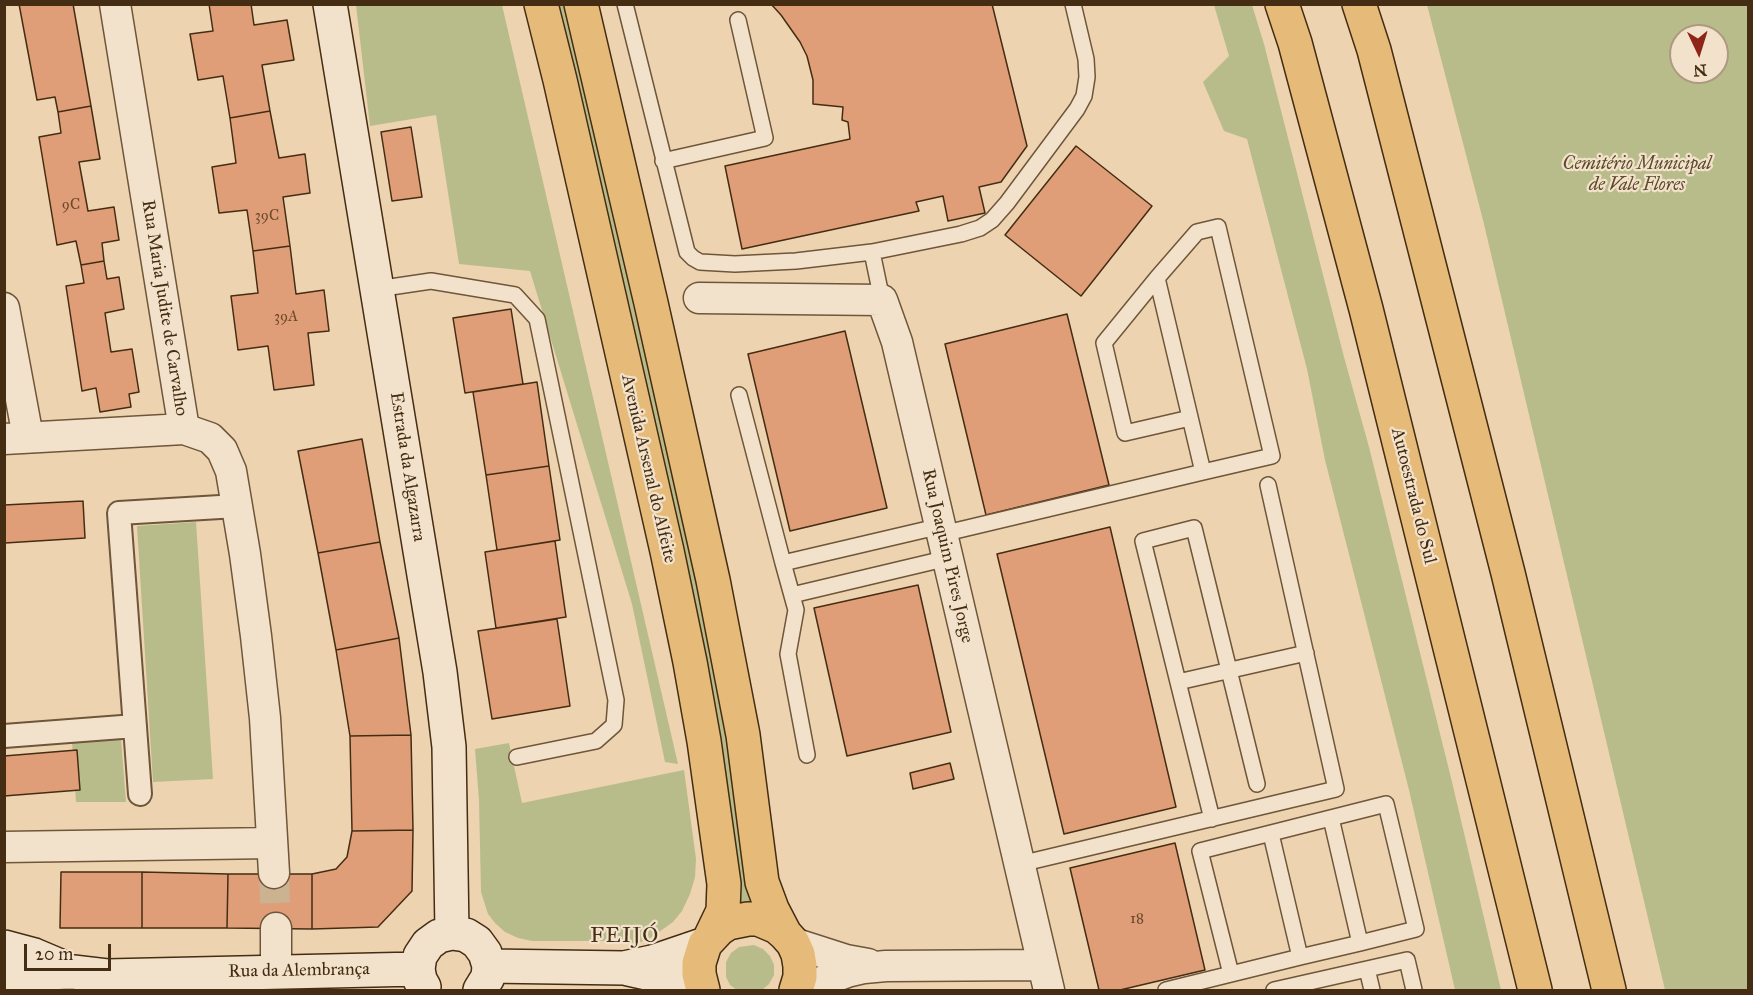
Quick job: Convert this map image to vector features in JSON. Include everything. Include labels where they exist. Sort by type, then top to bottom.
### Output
[{"type":"main road","name":"Estrada da Algazarra","points":[[330,4],[438,660],[449,747],[452,933]]},
{"type":"main road","name":"Avenida Arsenal do Alfeite","points":[[541,4],[571,126],[667,551],[706,752],[724,884],[723,911],[699,963],[703,990]]},
{"type":"main road","points":[[581,4],[649,292],[713,580],[743,735],[762,882],[772,909],[798,954],[800,966],[798,990]]},
{"type":"main road","name":"Autoestrada do Sul","points":[[1282,4],[1295,43],[1366,309],[1536,990]]},
{"type":"main road","points":[[1359,4],[1374,50],[1508,573],[1609,990]]},
{"type":"main road","points":[[422,980],[420,956],[428,944],[439,936],[452,933],[466,935],[477,942],[485,952],[484,978],[624,968],[652,962],[708,940],[728,923],[748,919],[768,922],[789,938]]},
{"type":"main road","name":"Rua da Alembrança","points":[[4,947],[34,955],[73,972],[108,983],[276,972],[422,980]]},
{"type":"main road","points":[[624,968],[664,977],[698,990]]},
{"type":"main road","name":"Rua da Alembrança","points":[[4,973],[73,972]]},
{"type":"street","name":"Rua Maria Judite de Carvalho","points":[[115,4],[184,429],[210,438],[222,450],[231,471],[256,636],[274,873]]},
{"type":"street","points":[[699,298],[882,300]]},
{"type":"street","name":"Rua Joaquim Pires Jorge","points":[[882,300],[897,342],[1046,978]]},
{"type":"street","points":[[4,308],[16,438],[184,429]]},
{"type":"street","points":[[140,794],[119,513],[237,506]]},
{"type":"street","points":[[4,736],[135,726]]},
{"type":"street","points":[[4,847],[272,843]]},
{"type":"street","points":[[276,928],[276,972]]},
{"type":"street","points":[[789,938],[846,960],[886,966],[1046,978]]},
{"type":"street","points":[[798,990],[847,972],[886,966]]},
{"type":"lane","points":[[625,4],[684,245],[687,252],[700,262],[735,264],[796,261],[872,252],[961,234],[980,228],[992,220],[1077,109],[1084,96],[1087,77],[1086,59],[1073,4]]},
{"type":"lane","points":[[663,161],[765,138],[738,20]]},
{"type":"lane","points":[[792,595],[944,539],[1272,456],[1218,227],[1197,232],[1104,343],[1125,433],[1191,418]]},
{"type":"lane","points":[[872,252],[882,300]]},
{"type":"lane","points":[[1157,278],[1203,472]]},
{"type":"lane","points":[[377,289],[431,281],[515,295],[537,319],[616,700],[614,725],[596,741],[517,757]]},
{"type":"lane","points":[[739,395],[796,610],[788,654],[807,755]]},
{"type":"lane","points":[[1020,864],[1336,789],[1268,485]]},
{"type":"lane","points":[[1212,819],[1143,541],[1194,528],[1257,784]]},
{"type":"lane","points":[[783,563],[944,539]]},
{"type":"lane","points":[[1178,682],[1306,653]]},
{"type":"lane","points":[[1166,990],[1416,929],[1386,804],[1200,851],[1231,974]]},
{"type":"lane","points":[[1331,818],[1360,942]]},
{"type":"lane","points":[[1271,834],[1300,957]]},
{"type":"lane","points":[[1274,990],[1305,987],[1407,960],[1414,990]]},
{"type":"lane","points":[[1367,969],[1372,990]]},
{"type":"green space","points":[[356,5],[502,5],[678,764],[665,762],[632,604],[530,271],[459,264],[436,115],[370,126]]},
{"type":"green space","points":[[557,5],[565,5],[580,62],[698,584],[730,749],[752,900],[749,902],[739,902],[729,800],[691,585],[573,63]]},
{"type":"green space","points":[[1214,5],[1252,5],[1264,44],[1369,447],[1501,990],[1455,990],[1409,790],[1325,460],[1307,369],[1247,139],[1224,131],[1203,82],[1229,56]]},
{"type":"green space","name":"Cemitério Municipal de Vale Flores","points":[[1427,5],[1748,5],[1748,990],[1665,990],[1483,220]]},
{"type":"green space","points":[[196,522],[213,779],[153,782],[137,526]]},
{"type":"green space","points":[[121,739],[126,802],[76,802],[72,742]]},
{"type":"green space","points":[[509,743],[522,803],[684,770],[696,859],[695,877],[682,911],[673,922],[649,939],[635,944],[625,944],[621,941],[532,941],[505,932],[495,923],[488,914],[481,892],[479,800],[475,749]]},
{"type":"green space","points":[[754,945],[763,949],[770,956],[774,965],[774,975],[762,990],[737,990],[730,985],[726,977],[726,962],[731,953],[739,947]]},
{"type":"building","points":[[19,4],[73,4],[91,106],[58,112],[55,97],[37,100]]},
{"type":"building","points":[[209,4],[251,4],[254,25],[287,20],[294,60],[262,65],[270,111],[230,118],[223,76],[198,80],[190,34],[213,31]]},
{"type":"building","points":[[771,4],[992,4],[1027,146],[1001,182],[979,187],[985,213],[948,221],[943,196],[916,202],[919,211],[742,249],[725,166],[850,139],[848,122],[842,120],[843,107],[813,104],[813,80],[807,56],[800,42]]},
{"type":"building","points":[[91,106],[100,159],[79,162],[88,211],[114,207],[119,240],[102,243],[104,261],[81,265],[76,241],[57,245],[39,137],[61,133],[58,112]]},
{"type":"building","points":[[270,111],[279,158],[305,154],[310,193],[283,197],[290,246],[253,251],[247,210],[219,213],[212,167],[236,163],[230,118]]},
{"type":"building","points":[[411,127],[422,197],[392,201],[381,132]]},
{"type":"building","points":[[1076,146],[1152,206],[1081,296],[1005,235]]},
{"type":"building","points":[[290,246],[296,294],[324,290],[329,331],[308,333],[314,385],[274,390],[268,346],[238,350],[231,296],[258,293],[253,251]]},
{"type":"building","points":[[104,261],[107,279],[119,277],[124,309],[105,313],[111,352],[132,349],[139,392],[129,394],[131,407],[100,412],[96,388],[82,391],[66,286],[84,283],[81,265]]},
{"type":"building","points":[[511,309],[523,384],[465,393],[453,318]]},
{"type":"building","points":[[1067,314],[1109,485],[986,515],[945,344]]},
{"type":"building","points":[[845,331],[887,508],[790,531],[748,354]]},
{"type":"building","points":[[537,382],[549,466],[486,475],[473,392]]},
{"type":"building","points":[[362,439],[380,542],[318,553],[298,451]]},
{"type":"building","points":[[549,466],[560,540],[497,550],[486,475]]},
{"type":"building","points":[[83,501],[85,538],[5,543],[4,505]]},
{"type":"building","points":[[1110,527],[1176,807],[1064,834],[997,554]]},
{"type":"building","points":[[555,541],[566,617],[496,628],[485,552]]},
{"type":"building","points":[[380,542],[399,638],[336,650],[318,553]]},
{"type":"building","points":[[918,585],[951,732],[847,756],[814,608]]},
{"type":"building","points":[[557,619],[570,706],[492,719],[478,631]]},
{"type":"building","points":[[399,638],[411,735],[350,736],[336,650]]},
{"type":"building","points":[[411,735],[413,830],[352,831],[350,736]]},
{"type":"building","points":[[77,750],[80,790],[4,796],[4,756]]},
{"type":"building","points":[[950,763],[954,779],[913,789],[910,773]]},
{"type":"building","points":[[413,830],[412,891],[378,927],[312,929],[312,874],[336,869],[347,857],[352,831]]},
{"type":"building","points":[[1175,843],[1205,970],[1120,990],[1099,990],[1070,868]]},
{"type":"building","points":[[61,872],[142,872],[142,928],[60,928]]},
{"type":"building","points":[[142,872],[228,874],[227,928],[142,928]]},
{"type":"building","points":[[228,874],[312,874],[312,929],[227,928]]},
{"type":"tunnel","points":[[274,873],[276,928]]},
{"type":"district","name":"FEIJÓ","points":[[625,937]]}]
